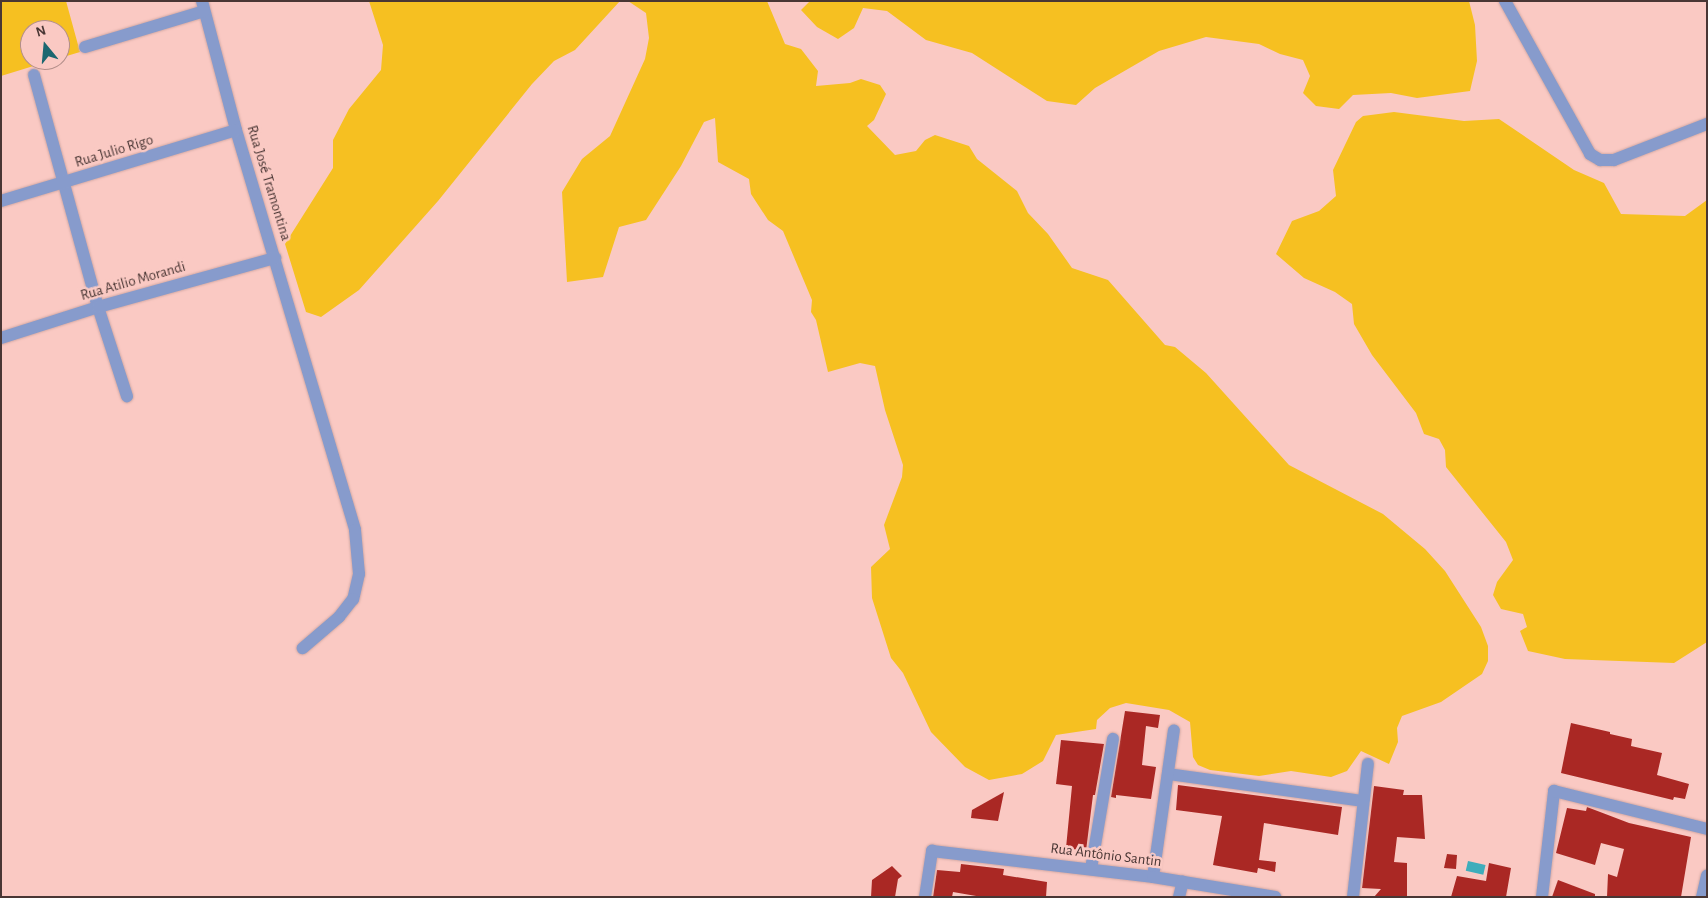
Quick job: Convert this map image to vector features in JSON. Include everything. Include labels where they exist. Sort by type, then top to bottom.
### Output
[{"type":"street","points":[[1505,1],[1590,154],[1600,160],[1614,160],[1707,124]]},
{"type":"street","points":[[85,47],[203,6]]},
{"type":"street","name":"Rua José Tramontina","points":[[203,6],[236,130],[310,373],[355,530],[360,574],[353,599],[338,617],[303,648]]},
{"type":"street","points":[[34,75],[98,307],[127,396]]},
{"type":"street","name":"Rua Julio Rigo","points":[[1,201],[63,184],[236,130]]},
{"type":"street","name":"Rua Atilio Morandi","points":[[1,338],[98,307],[274,258]]},
{"type":"street","points":[[1153,877],[1174,730]]},
{"type":"street","points":[[1091,870],[1113,739]]},
{"type":"street","points":[[1353,897],[1368,764]]},
{"type":"street","points":[[1168,774],[1363,800]]},
{"type":"street","points":[[1542,897],[1554,791],[1707,828]]},
{"type":"street","name":"Rua Antônio Santin","points":[[925,897],[932,851],[1183,881],[1275,897]]},
{"type":"street","points":[[1702,897],[1707,876]]},
{"type":"street","points":[[1179,897],[1183,881]]},
{"type":"shaded area","points":[[1,1],[66,1],[80,52],[70,55],[70,20],[20,20],[20,70],[1,76]]},
{"type":"shaded area","points":[[369,1],[620,1],[575,50],[554,61],[532,84],[438,201],[359,290],[321,317],[306,312],[285,244],[333,168],[333,140],[349,109],[381,70],[383,45]]},
{"type":"shaded area","points":[[628,1],[767,1],[785,44],[801,49],[818,71],[816,86],[850,83],[861,79],[880,85],[886,94],[874,120],[867,126],[895,155],[916,151],[925,140],[935,135],[969,146],[977,159],[1017,191],[1028,213],[1048,234],[1072,268],[1108,280],[1165,345],[1175,347],[1206,373],[1289,465],[1383,514],[1425,549],[1445,571],[1481,627],[1488,646],[1488,661],[1482,674],[1441,702],[1402,716],[1397,728],[1398,742],[1389,764],[1361,751],[1347,771],[1331,777],[1291,771],[1259,776],[1210,770],[1198,765],[1193,757],[1190,722],[1169,710],[1126,703],[1110,708],[1097,720],[1096,729],[1056,735],[1043,761],[1022,774],[989,780],[965,767],[931,732],[903,673],[891,658],[872,598],[871,567],[890,549],[884,525],[902,477],[903,465],[885,410],[875,366],[860,363],[828,372],[816,320],[811,312],[812,300],[783,231],[768,220],[751,194],[749,179],[718,162],[715,118],[704,122],[681,166],[646,220],[619,227],[603,277],[567,282],[562,192],[582,159],[610,136],[645,59],[649,38],[646,13]]},
{"type":"shaded area","points":[[810,1],[1469,1],[1475,25],[1477,61],[1470,91],[1417,98],[1391,93],[1353,95],[1339,109],[1316,106],[1303,93],[1310,76],[1303,60],[1280,54],[1259,44],[1206,37],[1159,51],[1095,88],[1076,105],[1047,101],[972,53],[926,40],[887,11],[863,8],[854,28],[838,39],[817,27],[801,10]]},
{"type":"shaded area","points":[[1394,112],[1464,121],[1499,119],[1574,170],[1604,183],[1621,214],[1685,216],[1707,200],[1707,642],[1674,663],[1565,659],[1528,651],[1520,631],[1527,627],[1523,614],[1501,609],[1493,595],[1497,582],[1513,560],[1506,542],[1446,467],[1445,450],[1439,439],[1424,434],[1416,413],[1372,355],[1354,324],[1352,304],[1335,292],[1304,278],[1276,254],[1292,221],[1319,211],[1336,196],[1333,170],[1356,122],[1363,116]]},
{"type":"water","points":[[1468,861],[1486,865],[1483,875],[1466,871]]},
{"type":"building","points":[[1125,711],[1160,715],[1158,728],[1146,726],[1142,765],[1156,767],[1151,799],[1116,795],[1116,798],[1111,797]]},
{"type":"building","points":[[1571,723],[1632,739],[1631,746],[1662,753],[1657,775],[1689,784],[1685,799],[1674,797],[1673,800],[1561,773]]},
{"type":"building","points":[[1061,740],[1104,744],[1095,795],[1093,795],[1086,851],[1066,848],[1072,786],[1056,784]]},
{"type":"building","points":[[1178,785],[1342,807],[1338,835],[1264,823],[1259,860],[1276,862],[1275,872],[1258,868],[1257,873],[1213,865],[1222,816],[1176,810]]},
{"type":"building","points":[[1374,786],[1404,790],[1403,795],[1422,795],[1425,839],[1397,837],[1394,862],[1407,863],[1407,897],[1374,897],[1381,889],[1362,888]]},
{"type":"building","points":[[1004,792],[998,821],[971,818],[972,810]]},
{"type":"building","points":[[1587,807],[1629,823],[1691,837],[1681,897],[1607,897],[1608,874],[1617,877],[1624,849],[1601,843],[1595,865],[1556,853],[1567,808],[1586,811]]},
{"type":"building","points":[[1447,854],[1457,855],[1456,869],[1444,868]]},
{"type":"building","points":[[1489,863],[1511,868],[1506,897],[1451,897],[1457,876],[1486,881]]},
{"type":"building","points":[[961,864],[1004,869],[1003,875],[1047,882],[1046,897],[982,897],[953,892],[952,897],[933,897],[937,870],[960,872]]},
{"type":"building","points":[[892,866],[902,876],[898,879],[895,897],[871,897],[872,880]]},
{"type":"building","points":[[1558,880],[1595,894],[1595,897],[1552,897]]}]
